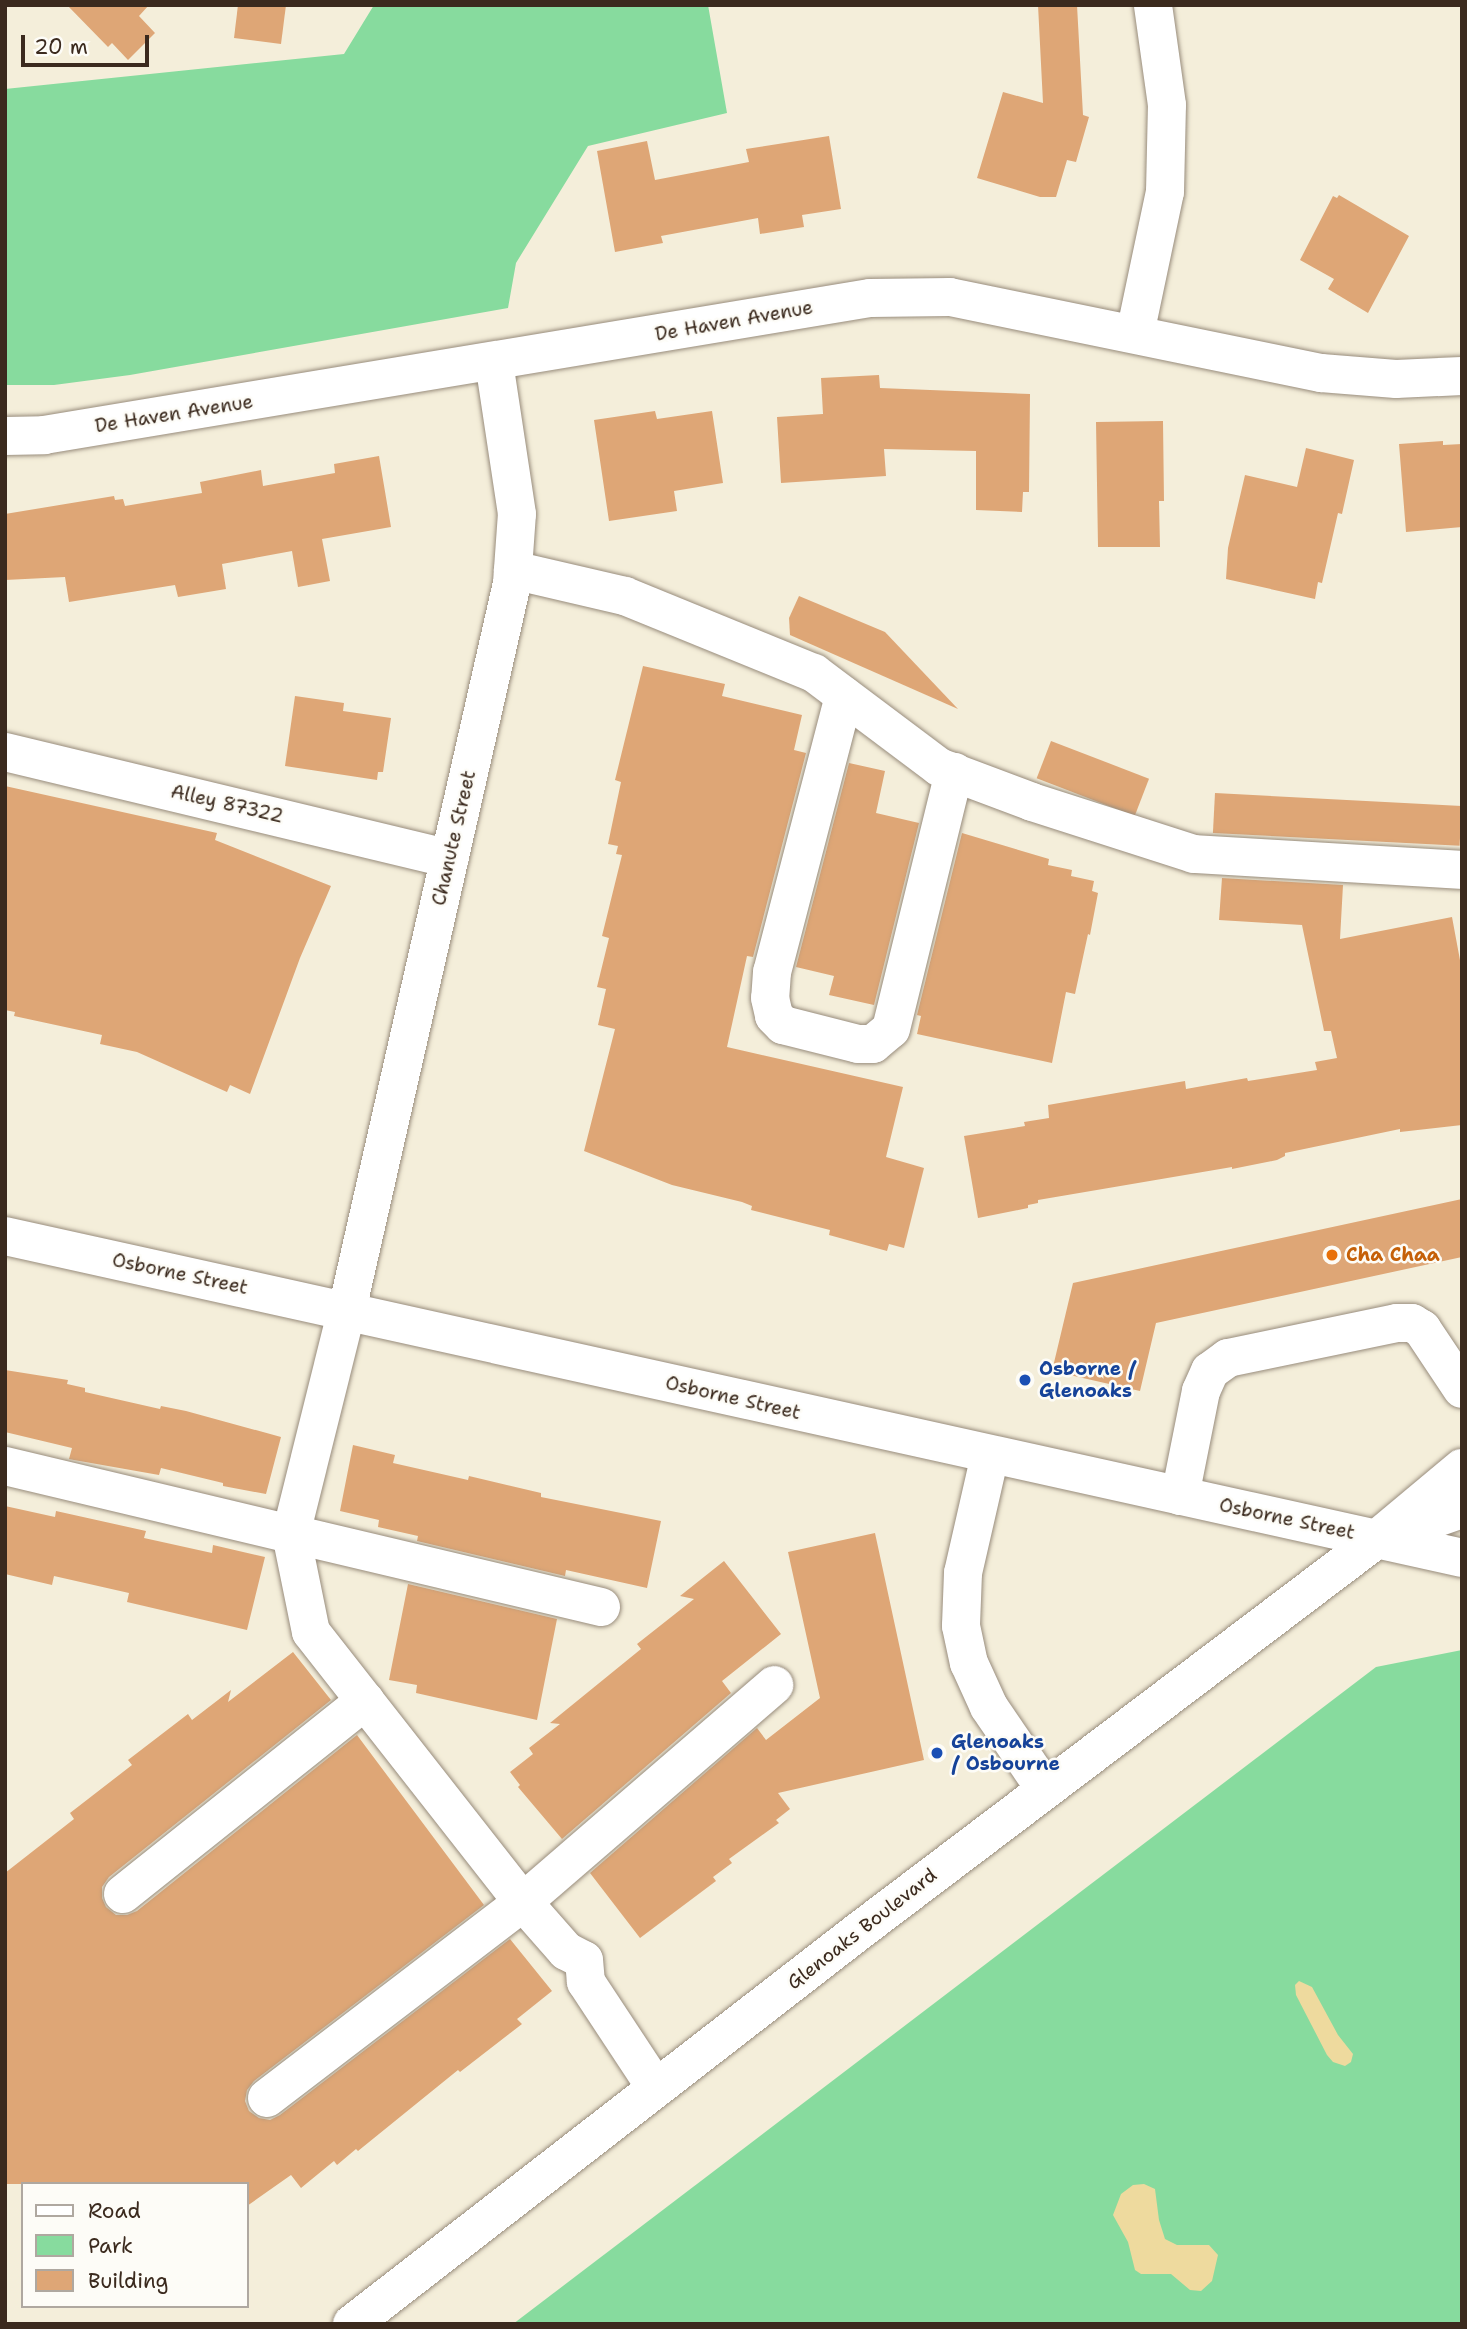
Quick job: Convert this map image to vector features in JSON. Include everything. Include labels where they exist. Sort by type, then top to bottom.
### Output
[{"type":"street","points":[[1135,334],[1165,192],[1167,105],[1153,5]]},
{"type":"street","name":"De Haven Avenue","points":[[5,436],[44,435],[870,298],[950,296],[1321,373],[1396,379],[1462,376]]},
{"type":"street","name":"Chanute Street","points":[[291,1534],[347,1310],[513,570],[517,514],[494,362]]},
{"type":"street","points":[[513,570],[625,596],[814,673],[939,767],[1032,802],[1194,854],[1462,870]]},
{"type":"street","points":[[844,696],[772,972],[772,1007],[774,1016],[783,1025],[858,1044],[873,1044],[891,1029],[954,772]]},
{"type":"street","name":"Alley 87322","points":[[5,752],[449,859]]},
{"type":"street","name":"Osborne Street","points":[[5,1236],[1462,1558]]},
{"type":"street","points":[[1180,1496],[1201,1391],[1210,1371],[1228,1358],[1397,1323],[1412,1323],[1422,1329],[1462,1389]]},
{"type":"street","points":[[990,1455],[963,1573],[961,1626],[969,1663],[989,1707],[1045,1789]]},
{"type":"street","points":[[5,1466],[601,1607]]},
{"type":"street","name":"Glenoaks Boulevard","points":[[352,2324],[1045,1789],[1377,1539],[1462,1468]]},
{"type":"street","name":"Glenoaks Boulevard","points":[[1377,1539],[1462,1509]]},
{"type":"street","points":[[291,1534],[311,1632],[576,1967],[656,2088]]},
{"type":"street","points":[[267,2098],[523,1902],[774,1685]]},
{"type":"street","points":[[123,1894],[365,1701]]},
{"type":"green space","points":[[374,5],[708,5],[727,113],[588,146],[516,263],[508,308],[130,375],[54,385],[5,385],[5,89],[344,54]]},
{"type":"green space","points":[[1462,1650],[1462,2324],[513,2324],[1376,1667]]},
{"type":"sand","points":[[1299,1981],[1312,1987],[1338,2035],[1353,2054],[1351,2062],[1345,2066],[1333,2062],[1327,2055],[1296,1995],[1295,1985]]},
{"type":"sand","points":[[1144,2184],[1155,2189],[1159,2220],[1165,2239],[1177,2245],[1209,2245],[1218,2255],[1212,2281],[1201,2291],[1190,2290],[1171,2274],[1141,2274],[1135,2270],[1128,2242],[1113,2215],[1121,2194],[1133,2185]]},
{"type":"building","points":[[67,5],[149,5],[139,16],[155,33],[128,60],[112,43],[108,47]]},
{"type":"building","points":[[238,5],[286,5],[281,44],[234,38]]},
{"type":"building","points":[[1038,5],[1077,5],[1083,115],[1089,117],[1076,162],[1067,160],[1056,197],[1040,197],[977,178],[1003,92],[1043,103]]},
{"type":"building","points":[[829,136],[841,209],[802,215],[804,227],[760,234],[758,218],[661,236],[663,243],[615,252],[597,151],[647,141],[655,180],[749,162],[746,149]]},
{"type":"building","points":[[1339,195],[1409,236],[1368,313],[1328,289],[1334,279],[1300,260],[1333,196],[1337,198]]},
{"type":"building","points":[[879,375],[880,388],[1030,394],[1029,492],[1023,492],[1022,512],[976,510],[976,451],[884,449],[886,476],[781,483],[777,417],[823,414],[821,378]]},
{"type":"building","points":[[655,411],[657,419],[712,411],[723,483],[674,491],[677,511],[609,521],[594,420]]},
{"type":"building","points":[[1163,421],[1164,501],[1159,501],[1160,547],[1098,547],[1096,422]]},
{"type":"building","points":[[1443,441],[1443,445],[1462,444],[1462,527],[1406,532],[1399,444]]},
{"type":"building","points":[[1306,448],[1354,460],[1342,514],[1338,513],[1322,583],[1318,582],[1315,599],[1226,579],[1228,548],[1245,475],[1297,487]]},
{"type":"building","points":[[379,456],[391,527],[322,539],[330,581],[298,587],[292,551],[222,564],[226,589],[178,597],[175,585],[69,602],[65,577],[5,580],[5,514],[114,496],[115,500],[123,499],[125,506],[202,493],[200,482],[261,470],[263,486],[335,473],[334,464]]},
{"type":"building","points":[[799,596],[885,632],[958,709],[790,635],[789,618]]},
{"type":"building","points":[[643,666],[725,684],[722,696],[802,715],[794,750],[806,753],[753,957],[747,956],[727,1047],[903,1087],[886,1157],[924,1168],[904,1248],[889,1244],[887,1251],[829,1235],[830,1230],[751,1210],[752,1206],[742,1202],[672,1185],[584,1151],[615,1029],[598,1025],[606,989],[597,987],[609,938],[602,936],[622,855],[616,854],[618,846],[608,844],[621,782],[615,780]]},
{"type":"building","points":[[295,696],[344,703],[343,711],[391,718],[383,772],[378,772],[377,780],[285,766]]},
{"type":"building","points":[[1051,741],[1149,779],[1135,816],[1037,778]]},
{"type":"building","points":[[849,763],[885,771],[876,813],[919,823],[874,1005],[829,995],[834,976],[796,967]]},
{"type":"building","points":[[5,786],[217,833],[215,840],[331,886],[300,958],[250,1094],[230,1085],[227,1092],[137,1052],[100,1044],[102,1035],[14,1016],[15,1012],[5,1010]]},
{"type":"building","points":[[1215,793],[1462,806],[1460,846],[1213,833]]},
{"type":"building","points":[[962,833],[1049,859],[1048,865],[1072,870],[1071,876],[1094,881],[1092,891],[1098,893],[1090,935],[1088,934],[1075,994],[1066,992],[1052,1063],[917,1034],[921,1016],[917,1015]]},
{"type":"building","points":[[1222,878],[1343,885],[1340,939],[1452,917],[1462,971],[1462,1125],[1400,1132],[1400,1129],[1285,1153],[1285,1156],[1277,1160],[1232,1169],[1038,1200],[1038,1203],[1028,1205],[1028,1208],[978,1218],[964,1136],[1025,1126],[1024,1122],[1049,1118],[1048,1105],[1185,1081],[1186,1089],[1247,1078],[1248,1081],[1317,1070],[1315,1062],[1337,1058],[1331,1031],[1324,1031],[1302,925],[1219,920]]},
{"type":"building","points":[[1462,1199],[1462,1257],[1156,1323],[1140,1391],[1052,1371],[1073,1283]]},
{"type":"building","points":[[5,1370],[68,1380],[67,1384],[85,1388],[85,1392],[160,1409],[161,1406],[186,1411],[281,1437],[266,1494],[223,1486],[223,1483],[161,1468],[159,1475],[69,1459],[72,1448],[5,1432]]},
{"type":"building","points":[[353,1445],[395,1455],[393,1463],[468,1480],[469,1476],[541,1493],[541,1497],[661,1521],[647,1588],[566,1570],[565,1576],[417,1541],[418,1536],[378,1527],[379,1520],[340,1511]]},
{"type":"building","points":[[5,1506],[55,1517],[56,1511],[146,1531],[144,1538],[212,1553],[213,1545],[265,1557],[247,1630],[127,1602],[129,1593],[54,1576],[52,1585],[5,1574]]},
{"type":"building","points":[[875,1533],[924,1760],[778,1793],[790,1809],[776,1820],[779,1823],[729,1859],[732,1863],[713,1877],[716,1881],[640,1938],[590,1873],[757,1728],[766,1740],[820,1698],[788,1552]]},
{"type":"building","points":[[724,1561],[781,1634],[722,1681],[731,1693],[562,1839],[518,1787],[520,1785],[510,1772],[533,1754],[529,1748],[560,1724],[550,1723],[641,1649],[637,1644],[694,1599],[680,1596]]},
{"type":"building","points":[[408,1584],[557,1619],[537,1720],[416,1693],[417,1685],[389,1680]]},
{"type":"building","points":[[293,1652],[331,1700],[109,1877],[102,1887],[102,1898],[106,1907],[116,1915],[137,1911],[357,1735],[484,1905],[254,2081],[247,2090],[245,2101],[249,2111],[259,2118],[270,2120],[280,2115],[510,1939],[552,1991],[517,2019],[522,2024],[460,2072],[458,2070],[358,2151],[356,2149],[337,2165],[334,2161],[301,2188],[291,2175],[248,2205],[248,2182],[5,2184],[5,1873],[74,1819],[70,1813],[132,1765],[128,1760],[188,1714],[192,1720],[231,1690],[228,1702]]},
{"type":"place","name":"Cha Chaa","points":[[1332,1255]]},
{"type":"place","name":"Osborne / Glenoaks","points":[[1025,1380]]},
{"type":"place","name":"Glenoaks / Osbourne","points":[[937,1753]]}]
